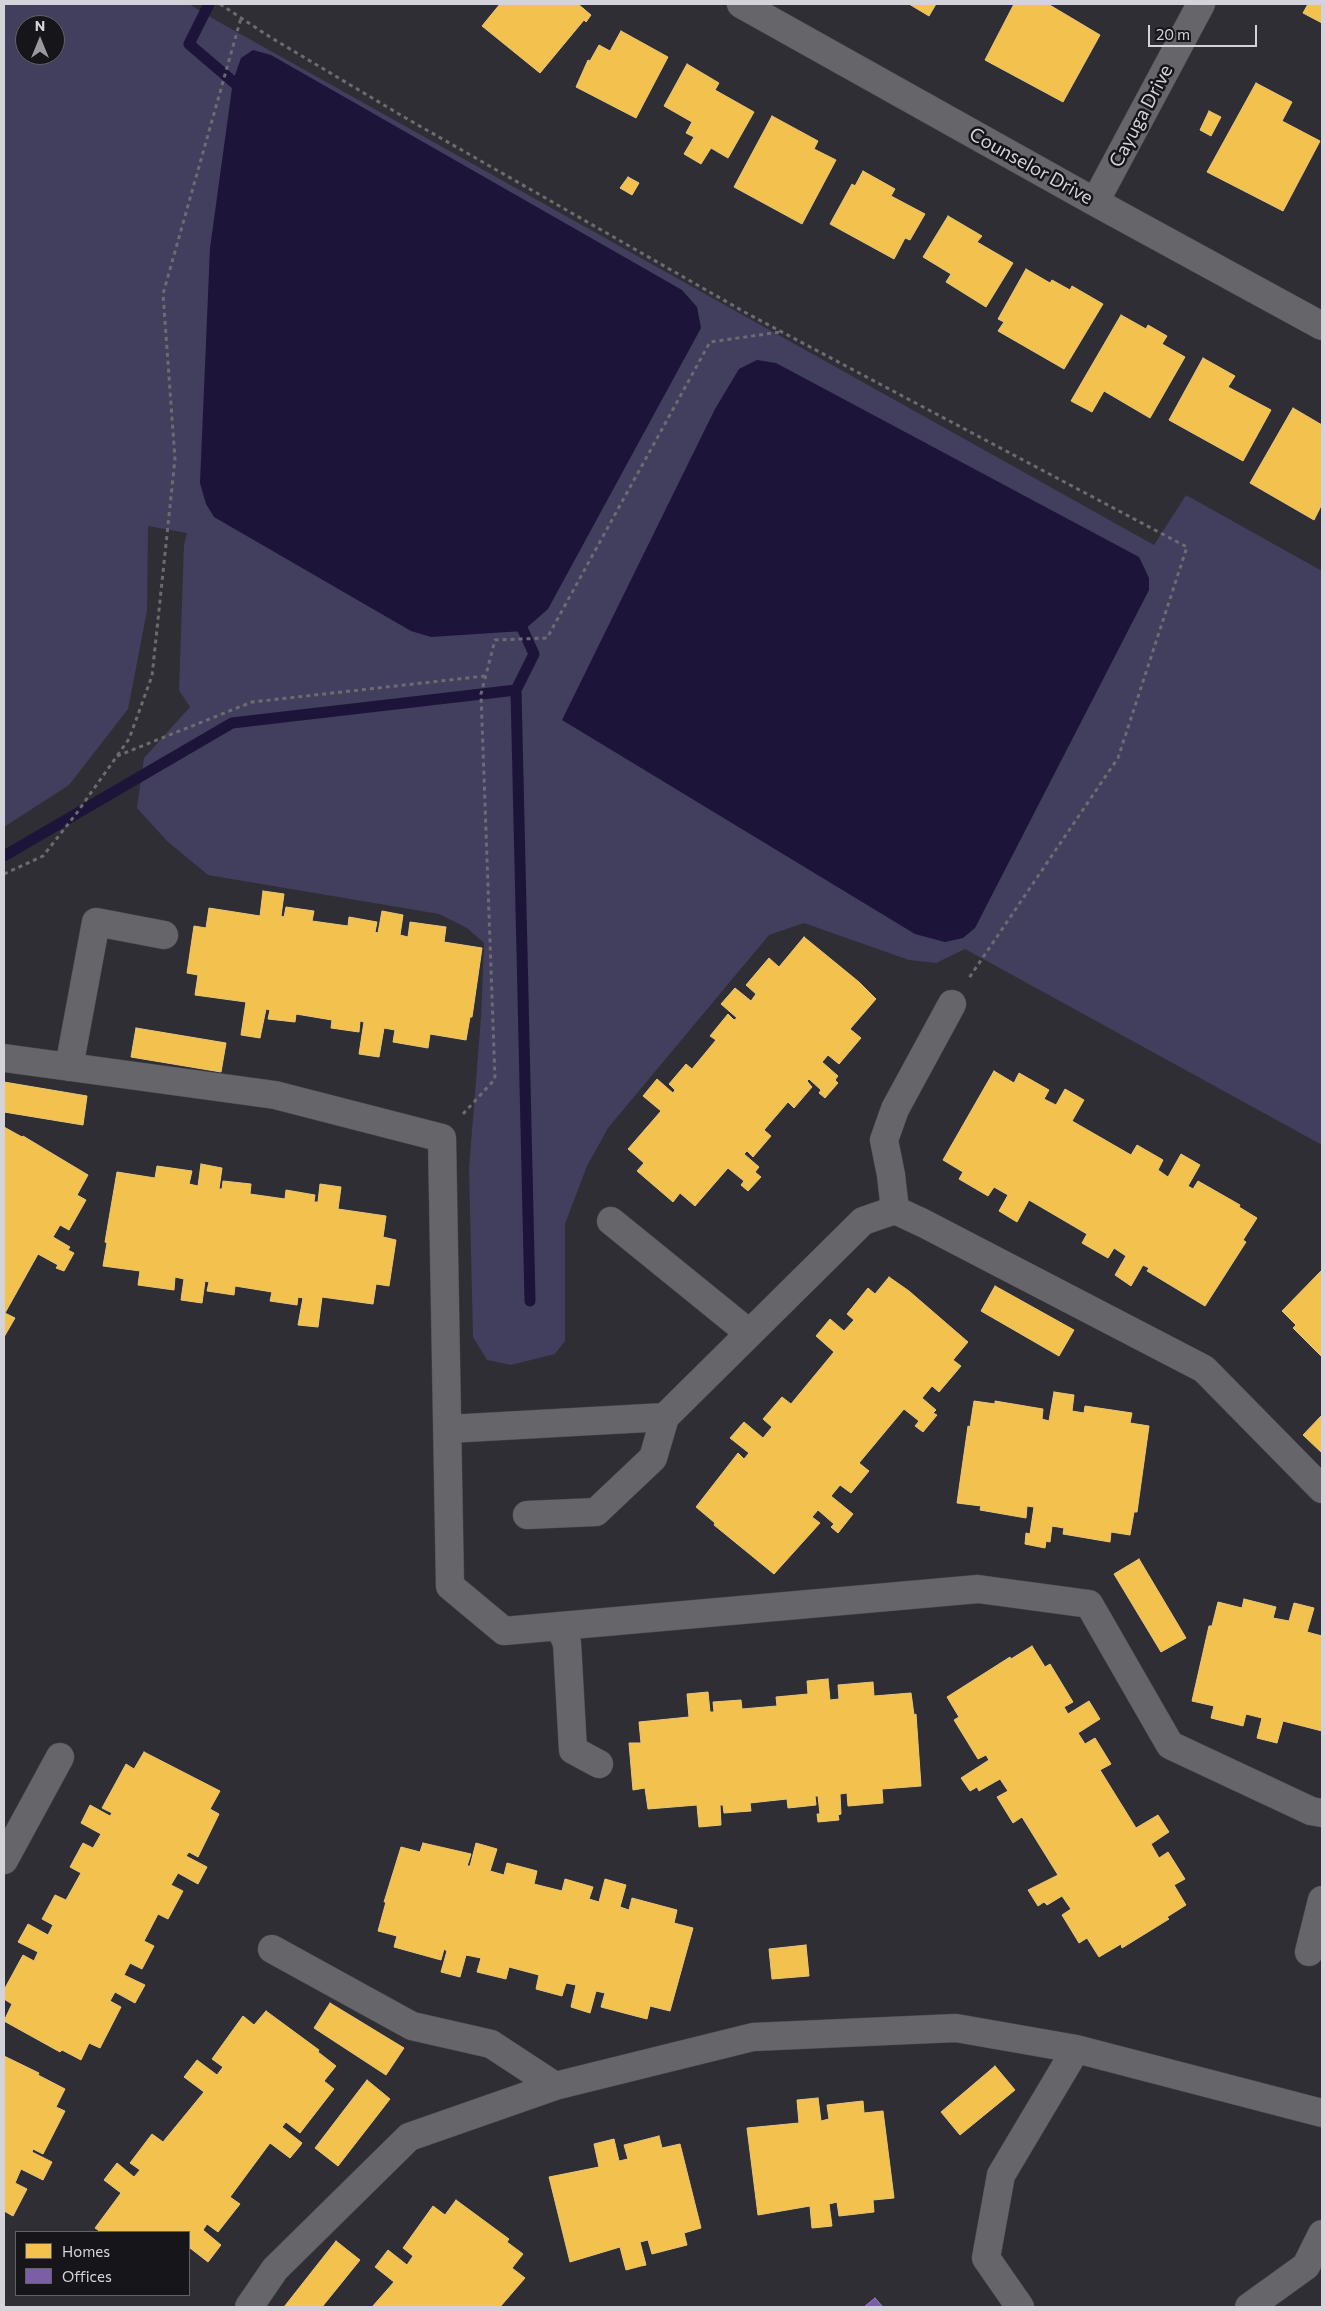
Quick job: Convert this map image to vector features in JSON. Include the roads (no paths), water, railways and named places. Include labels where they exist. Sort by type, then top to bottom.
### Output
[{"type":"street","name":"Counselor Drive","points":[[741,4],[1095,202],[1322,326]]},
{"type":"street","name":"Cayuga Drive","points":[[1095,202],[1201,4]]},
{"type":"street","points":[[69,1067],[96,922],[164,935]]},
{"type":"street","points":[[895,1210],[884,1140],[895,1109],[952,1004]]},
{"type":"street","points":[[4,1058],[275,1095],[442,1138],[450,1586],[504,1631],[978,1590],[1089,1604],[1170,1745],[1312,1811],[1322,1813]]},
{"type":"street","points":[[527,1515],[596,1512],[653,1458],[665,1417],[863,1220],[895,1210],[1204,1369],[1322,1489]]},
{"type":"street","points":[[611,1220],[749,1333]]},
{"type":"street","points":[[448,1429],[665,1417]]},
{"type":"street","points":[[559,1626],[568,1643],[573,1750],[599,1764]]},
{"type":"street","points":[[4,1860],[60,1757]]},
{"type":"street","points":[[1309,1952],[1322,1900]]},
{"type":"street","points":[[272,1949],[412,2026],[491,2044],[555,2086]]},
{"type":"street","points":[[248,2307],[275,2269],[409,2137],[555,2086],[753,2037],[956,2028],[1076,2049],[1322,2113]]},
{"type":"street","points":[[1020,2307],[986,2258],[1001,2175],[1076,2049]]},
{"type":"street","points":[[1249,2307],[1306,2266],[1322,2234]]},
{"type":"waterway","points":[[209,4],[189,44],[244,91]]},
{"type":"waterway","points":[[517,617],[534,654],[516,690],[530,1301]]},
{"type":"waterway","points":[[4,856],[232,723],[516,690]]}]
